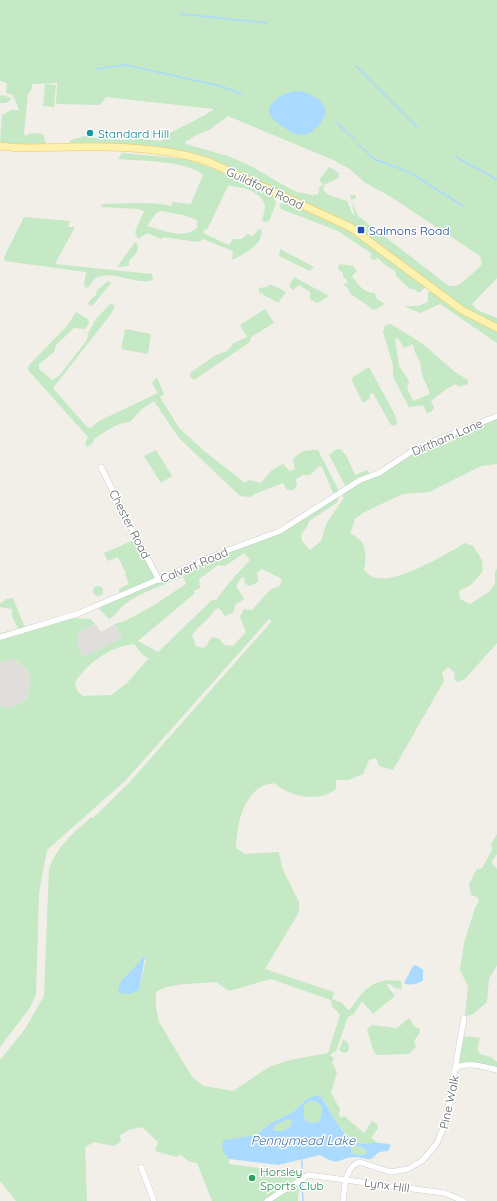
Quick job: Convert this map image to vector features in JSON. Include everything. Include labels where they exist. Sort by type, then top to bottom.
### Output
[{"type":"main road","name":"Guildford Road","points":[[0,146],[15,148],[78,147],[159,151],[196,157],[232,171],[280,196],[350,227],[462,310],[497,328]]},
{"type":"street","name":"Dirtham Lane","points":[[379,473],[417,448],[497,416]]},
{"type":"street","name":"Chester Road","points":[[101,467],[159,580]]},
{"type":"street","name":"Calvert Road","points":[[0,637],[77,614],[245,543],[280,531],[360,480],[379,473]]},
{"type":"street","name":"Pine Walk","points":[[346,1180],[351,1167],[359,1162],[391,1172],[408,1169],[422,1160],[442,1135],[456,1068],[464,1018]]},
{"type":"street","points":[[456,1068],[460,1066],[474,1065],[497,1070]]},
{"type":"street","points":[[141,1167],[154,1201]]},
{"type":"street","name":"Lynx Hill","points":[[267,1201],[308,1174],[444,1193],[464,1201]]},
{"type":"street","points":[[343,1201],[346,1180]]},
{"type":"shaded area","points":[[95,624],[101,632],[115,624],[122,638],[83,657],[77,643],[77,633]]},
{"type":"shaded area","points":[[12,659],[27,669],[32,678],[27,700],[7,710],[3,705],[0,706],[0,663]]},
{"type":"green space","points":[[0,0],[497,0],[497,278],[472,304],[477,310],[497,318],[497,326],[467,312],[369,238],[197,156],[68,144],[71,140],[86,136],[96,138],[109,137],[120,140],[133,138],[161,141],[170,133],[214,109],[106,97],[100,105],[56,104],[57,83],[32,84],[32,88],[28,94],[24,133],[25,136],[31,133],[43,134],[46,143],[43,146],[0,144],[2,115],[11,110],[19,110],[13,95],[6,93],[7,83],[0,81]],"holes":[[[228,116],[333,160],[350,169],[364,182],[391,197],[480,256],[482,264],[460,284],[456,286],[449,286],[358,216],[351,201],[355,216],[353,215],[347,201],[329,195],[323,190],[324,185],[338,178],[339,173],[329,167],[319,180],[323,184],[318,189],[320,190],[317,195],[315,194],[313,196],[295,191],[237,160],[186,144],[185,142],[198,134],[209,130]]]},
{"type":"green space","points":[[45,84],[56,85],[54,107],[43,106]]},
{"type":"green space","points":[[2,95],[11,98],[7,103],[0,103],[0,96]]},
{"type":"green space","points":[[122,153],[187,159],[234,176],[274,197],[276,203],[269,221],[264,222],[262,219],[265,207],[260,197],[256,193],[244,188],[228,186],[207,230],[205,229],[203,233],[229,245],[233,239],[242,239],[247,234],[253,236],[258,230],[261,229],[260,240],[247,252],[232,260],[233,251],[203,239],[198,242],[163,237],[161,239],[147,233],[138,239],[135,232],[144,211],[139,209],[101,207],[102,204],[146,203],[171,206],[173,202],[191,204],[203,175],[185,166],[162,162],[118,159]],"holes":[[[161,211],[183,215],[197,220],[197,228],[191,232],[179,234],[166,232],[147,226],[156,213]]]},
{"type":"green space","points":[[350,195],[356,195],[356,198],[351,200]]},
{"type":"green space","points":[[283,200],[334,220],[356,234],[426,287],[419,293],[414,289],[410,289],[396,276],[395,271],[385,265],[378,258],[373,260],[370,257],[372,254],[338,231],[281,209],[279,207]]},
{"type":"green space","points":[[24,217],[70,221],[68,227],[75,227],[55,264],[152,274],[153,280],[145,281],[109,275],[101,276],[94,280],[89,287],[86,288],[84,285],[86,272],[4,261],[5,255]]},
{"type":"green space","points":[[135,242],[138,245],[137,252],[129,261],[129,266],[117,267]]},
{"type":"green space","points":[[280,249],[314,267],[310,271],[279,256]]},
{"type":"green space","points":[[339,264],[353,266],[357,271],[352,276],[362,288],[368,292],[375,293],[376,298],[385,304],[374,310],[351,294],[348,288],[343,284],[347,284],[347,280],[343,277],[343,273],[338,269]]},
{"type":"green space","points":[[294,277],[329,296],[317,303],[310,299],[310,292],[299,285],[293,290],[289,286]]},
{"type":"green space","points":[[108,281],[111,283],[92,306],[88,304],[96,295],[97,290]]},
{"type":"green space","points":[[270,284],[286,292],[278,303],[259,292],[259,288],[267,287]]},
{"type":"green space","points":[[431,291],[497,331],[497,343],[440,304],[420,313],[404,306],[418,306],[428,302],[428,292]]},
{"type":"green space","points":[[110,304],[115,305],[111,314],[53,388],[87,427],[91,428],[99,421],[158,393],[152,383],[157,377],[164,394],[160,397],[179,428],[204,451],[245,483],[249,480],[261,483],[272,470],[283,464],[290,471],[295,469],[293,460],[298,454],[301,452],[318,450],[339,491],[334,495],[322,467],[319,466],[310,475],[303,475],[296,479],[297,484],[294,490],[287,490],[283,483],[261,491],[250,497],[240,496],[179,438],[154,401],[142,409],[130,422],[125,422],[111,428],[94,439],[93,443],[87,447],[85,444],[88,437],[28,370],[29,365],[67,326],[76,312],[88,319],[89,323],[85,329],[74,328],[56,345],[54,352],[39,364],[39,369],[52,380],[59,376],[87,340],[89,331],[96,319]]},
{"type":"green space","points":[[265,309],[274,323],[251,337],[250,342],[194,380],[190,377],[190,373],[216,355],[227,351],[234,343],[247,337],[240,325]]},
{"type":"green space","points":[[391,324],[423,344],[455,372],[468,380],[468,384],[459,387],[456,384],[449,387],[431,401],[434,408],[431,412],[427,413],[423,405],[409,407],[393,377],[393,365],[383,332],[385,325]],"holes":[[[395,338],[398,338],[404,348],[413,344],[420,362],[422,375],[430,393],[413,401],[407,388],[409,381],[399,366]]]},
{"type":"green space","points":[[125,329],[151,334],[148,354],[121,349]]},
{"type":"green space","points":[[369,367],[395,415],[397,422],[395,426],[391,425],[373,393],[370,394],[369,399],[363,403],[352,381],[353,377]]},
{"type":"green space","points":[[497,418],[497,464],[481,466],[429,492],[403,494],[363,513],[355,519],[350,534],[356,536],[363,544],[365,554],[364,570],[371,576],[377,578],[397,576],[422,566],[465,543],[473,546],[482,560],[483,571],[471,585],[459,591],[460,599],[470,604],[489,592],[495,584],[495,573],[497,568],[497,643],[465,679],[458,682],[454,680],[455,673],[448,667],[442,673],[444,681],[393,770],[379,766],[376,758],[369,760],[363,774],[348,780],[336,780],[336,789],[321,796],[313,797],[296,795],[274,783],[261,787],[253,793],[244,807],[237,832],[236,848],[245,854],[279,852],[282,868],[299,902],[299,912],[265,969],[334,992],[332,999],[342,1003],[348,1010],[370,986],[387,980],[401,981],[402,989],[394,988],[392,985],[386,984],[395,996],[373,1014],[362,1001],[354,1014],[348,1017],[336,1051],[330,1055],[334,1058],[332,1063],[337,1072],[331,1093],[340,1109],[339,1115],[341,1118],[344,1116],[364,1133],[372,1121],[377,1124],[378,1128],[371,1138],[377,1142],[373,1144],[366,1144],[357,1142],[350,1138],[338,1125],[320,1096],[307,1099],[293,1112],[271,1123],[256,1135],[230,1140],[225,1156],[229,1159],[229,1164],[300,1173],[298,1201],[212,1201],[197,1163],[190,1162],[179,1154],[177,1157],[155,1151],[158,1142],[142,1127],[129,1130],[120,1135],[121,1142],[113,1146],[94,1142],[85,1147],[87,1201],[16,1201],[0,1181],[0,1060],[25,1029],[44,996],[49,869],[52,861],[72,834],[91,817],[93,818],[128,784],[272,621],[269,619],[126,780],[47,850],[39,892],[36,994],[30,1008],[0,1047],[0,706],[3,705],[7,709],[27,700],[31,680],[25,667],[12,659],[0,663],[0,640],[72,618],[91,619],[95,624],[77,633],[77,643],[83,657],[122,638],[115,624],[125,621],[151,607],[186,584],[183,577],[145,592],[121,607],[114,616],[109,619],[98,608],[243,546],[280,534],[300,519],[338,497],[338,502],[309,521],[301,535],[302,541],[310,550],[321,541],[326,524],[343,499],[343,494],[371,477],[379,476],[418,450]],"holes":[[[244,553],[250,560],[228,584],[217,599],[211,601],[158,652],[138,641],[194,594],[194,591],[200,588],[199,579],[218,565],[225,566]],[[262,569],[282,579],[280,586],[271,589],[252,610],[244,609],[240,617],[246,632],[233,646],[224,645],[219,639],[212,637],[207,646],[202,648],[196,646],[192,635],[195,631],[214,610],[219,608],[225,616],[234,612],[235,605],[244,599],[236,586],[240,579],[244,577],[245,584],[250,586],[258,582],[257,573]],[[134,644],[144,656],[149,658],[127,683],[111,695],[83,696],[77,691],[75,682],[93,662],[108,652]],[[142,958],[146,959],[139,990],[138,965]],[[271,979],[331,1000],[332,1006],[340,1015],[328,1053],[290,1060],[269,1067],[233,1091],[204,1086],[192,1077],[159,1022],[156,1007],[156,992],[169,986],[216,982],[229,991]]]},
{"type":"green space","points":[[337,449],[340,449],[346,455],[355,475],[367,470],[370,474],[346,487],[329,455]]},
{"type":"green space","points":[[156,450],[172,476],[161,483],[144,456]]},
{"type":"green space","points":[[134,540],[154,576],[152,580],[122,594],[119,592],[119,589],[129,584],[125,574],[126,573],[118,557],[108,561],[104,553]]},
{"type":"green space","points":[[96,586],[100,586],[103,591],[100,596],[96,596],[93,593],[93,589]]},
{"type":"green space","points":[[13,598],[25,628],[19,630],[12,616],[12,609],[0,607],[0,604],[6,599]]},
{"type":"green space","points":[[497,834],[497,854],[491,862],[497,869],[497,965],[489,979],[487,1002],[472,1015],[465,1016],[468,986],[460,970],[464,943],[475,908],[479,901],[477,897],[471,895],[469,884],[477,869],[482,868],[492,850],[491,845]]},
{"type":"green space","points":[[409,1018],[415,1027],[420,1029],[420,1032],[414,1041],[416,1047],[409,1054],[376,1055],[367,1029],[372,1025],[397,1028]]},
{"type":"green space","points":[[464,1036],[480,1038],[477,1049],[480,1054],[491,1057],[497,1062],[497,1069],[461,1063],[459,1061]]},
{"type":"green space","points":[[343,1039],[349,1046],[348,1052],[344,1053],[339,1050]]},
{"type":"green space","points":[[310,1101],[316,1101],[322,1106],[319,1122],[309,1123],[304,1118],[304,1105]]},
{"type":"green space","points":[[288,1119],[292,1121],[290,1127],[283,1131],[273,1131],[275,1125]]},
{"type":"green space","points":[[351,1146],[358,1146],[366,1150],[367,1153],[361,1155],[351,1153]]},
{"type":"water","points":[[301,91],[320,100],[325,109],[325,115],[317,127],[310,133],[298,135],[277,123],[269,113],[269,110],[271,105],[278,98],[292,92]]},
{"type":"water","points":[[145,957],[139,990],[130,994],[119,993],[120,984],[123,979],[142,958]]},
{"type":"water","points":[[416,965],[423,970],[423,981],[414,984],[404,983],[413,966]]},
{"type":"water","name":"Pennymead Lake","points":[[314,1096],[320,1096],[341,1129],[352,1140],[359,1143],[386,1143],[391,1145],[388,1151],[379,1152],[371,1159],[354,1157],[332,1161],[320,1155],[278,1165],[229,1159],[223,1151],[224,1140],[256,1135],[271,1123],[293,1112],[307,1099]],"holes":[[[310,1101],[316,1101],[322,1106],[319,1122],[309,1123],[304,1118],[304,1105]],[[288,1119],[292,1121],[290,1127],[283,1131],[273,1131],[275,1125]],[[351,1146],[358,1146],[366,1150],[367,1153],[361,1155],[351,1153]]]},
{"type":"waterway","points":[[181,14],[267,23]]},
{"type":"waterway","points":[[96,69],[126,65],[220,86],[242,94]]},
{"type":"waterway","points":[[356,66],[417,127]]},
{"type":"waterway","points":[[337,123],[355,140]]},
{"type":"waterway","points":[[358,144],[374,159],[409,172],[463,206]]},
{"type":"waterway","points":[[456,157],[496,179]]},
{"type":"waterway","points":[[302,1160],[302,1169]]},
{"type":"waterway","points":[[302,1182],[303,1201]]},
{"type":"place","name":"Standard Hill","points":[[90,133]]},
{"type":"place","name":"Salmons Road","points":[[361,230]]},
{"type":"place","name":"Horsley Sports Club","points":[[252,1178]]}]
